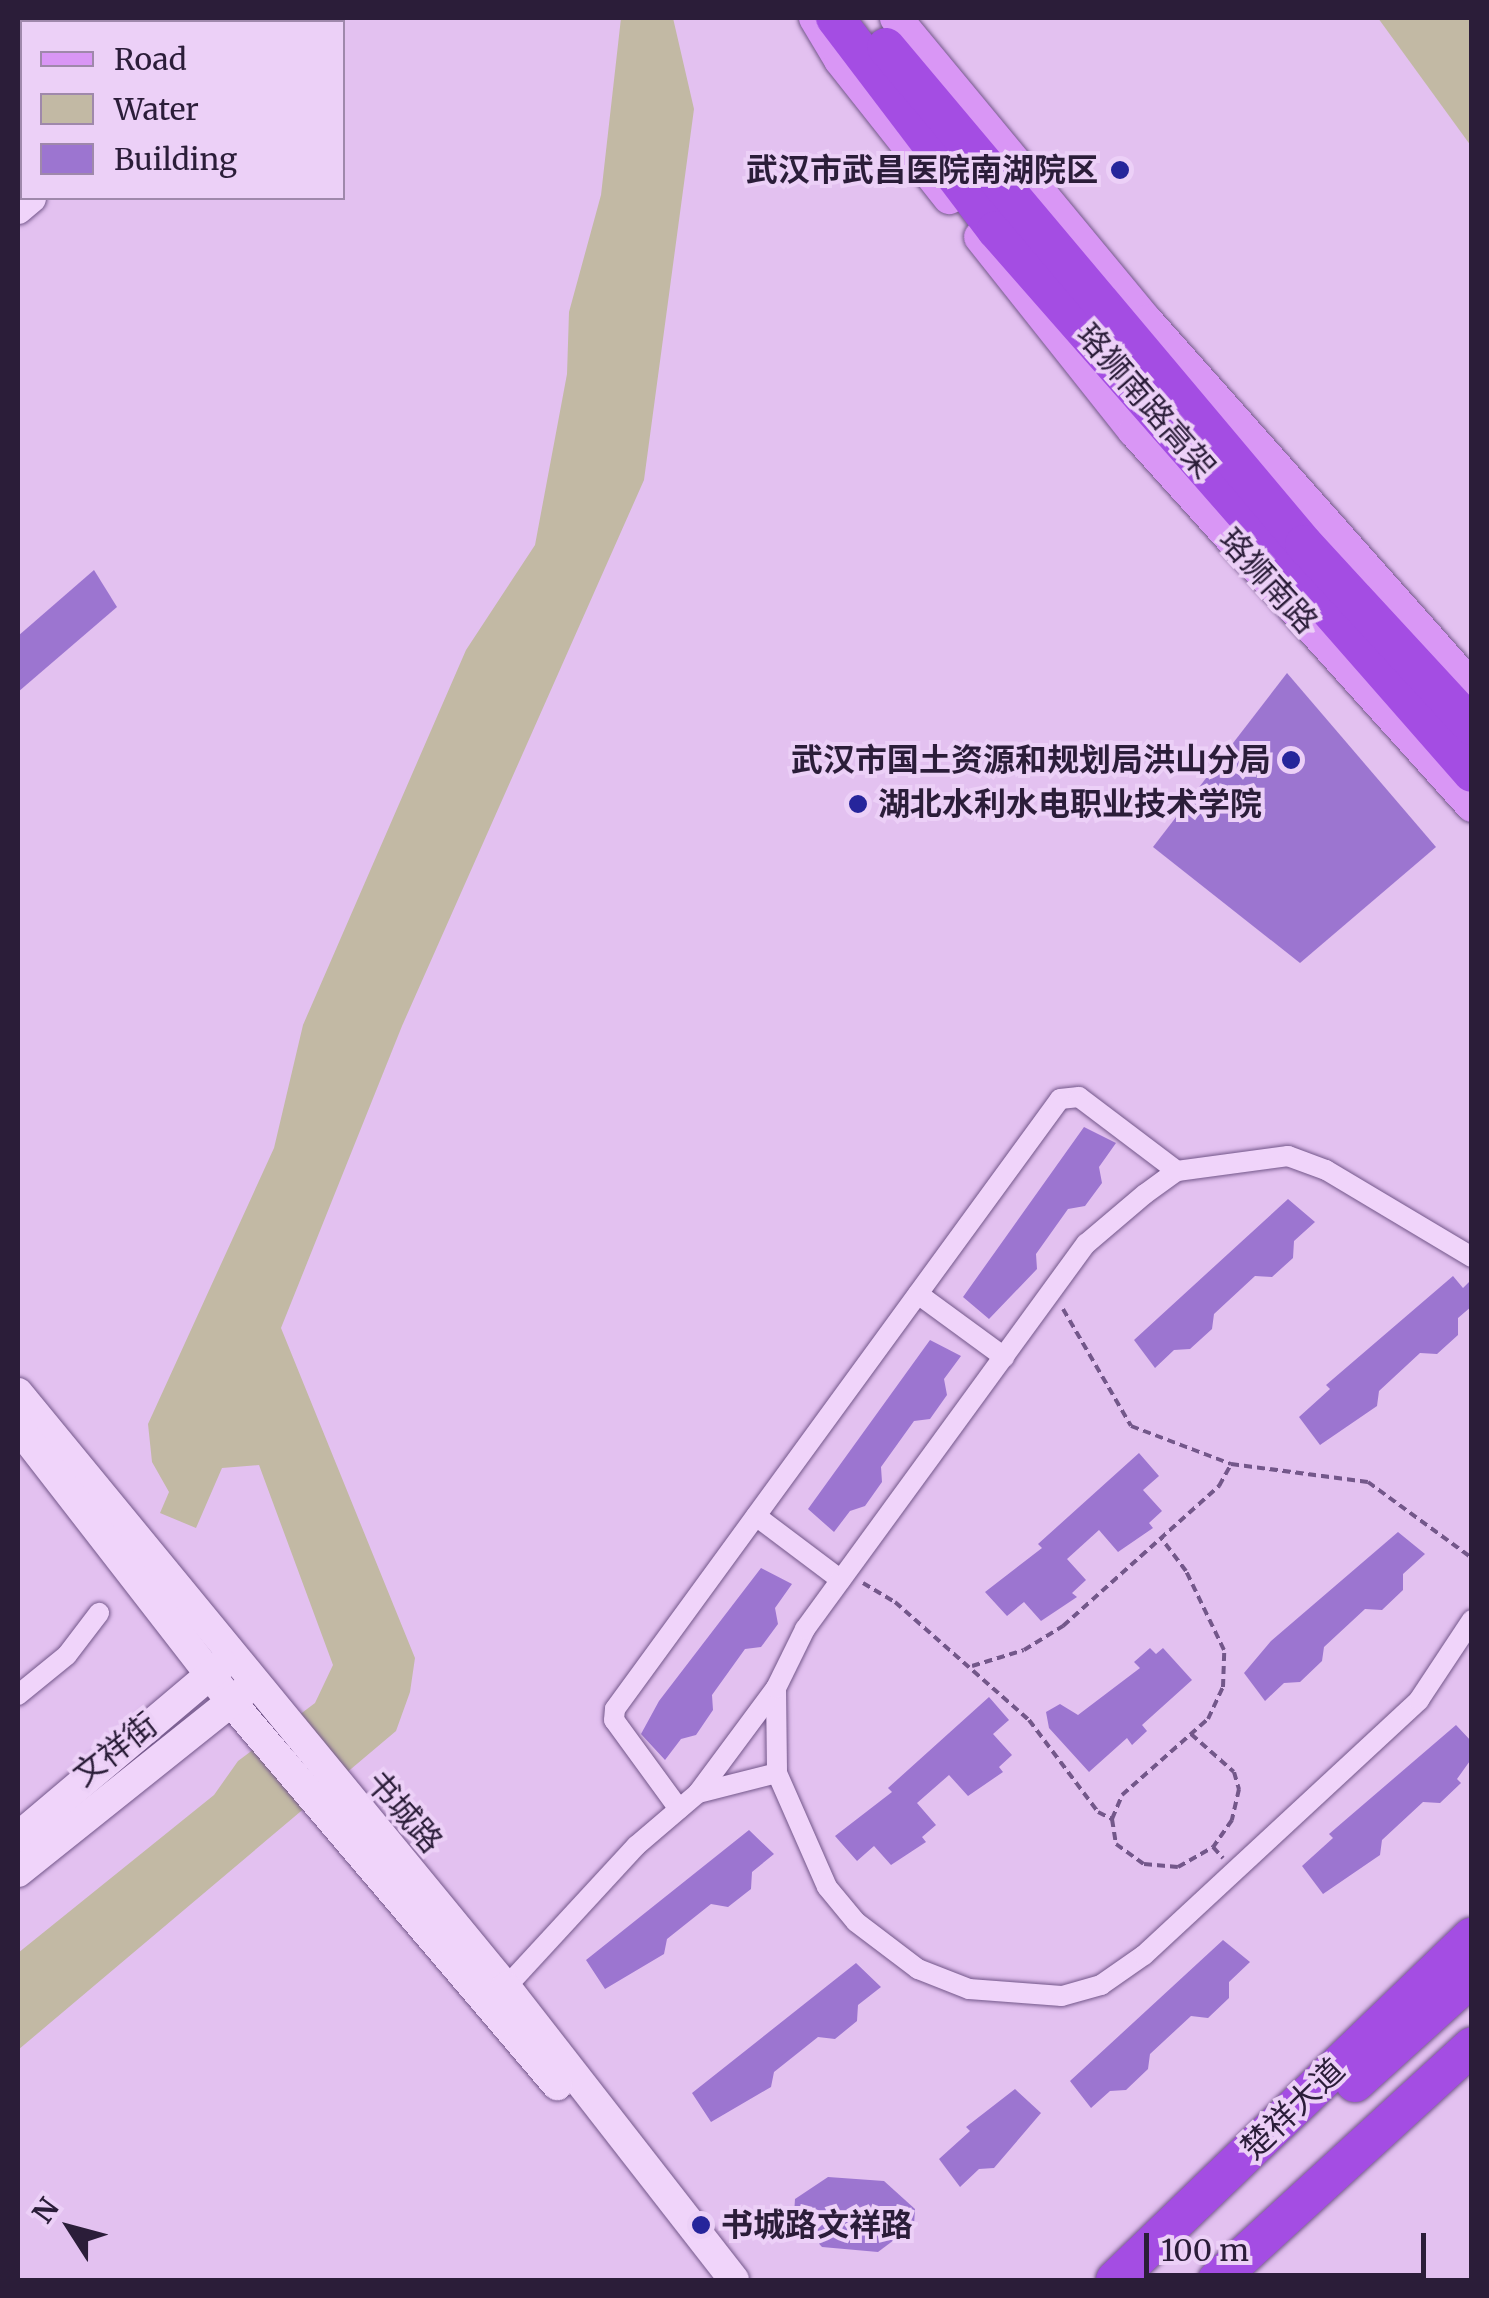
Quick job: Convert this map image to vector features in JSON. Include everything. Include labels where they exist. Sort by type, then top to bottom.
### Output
[{"type":"highway","name":"珞狮南路高架","points":[[835,18],[996,230],[1391,660],[1472,726]]},
{"type":"highway","name":"珞狮南路高架","points":[[866,18],[1042,237],[1304,544],[1472,773]]},
{"type":"highway","points":[[1391,660],[1472,804]]},
{"type":"highway","points":[[1391,660],[1472,700]]},
{"type":"highway","name":"楚祥大道","points":[[1114,2280],[1472,1937]]},
{"type":"highway","points":[[1355,2083],[1472,1957]]},
{"type":"highway","points":[[1146,2280],[1472,1977]]},
{"type":"highway","points":[[1217,2280],[1472,2046]]},
{"type":"highway","points":[[1244,2280],[1472,2063]]},
{"type":"main road","name":"珞狮南路","points":[[815,18],[840,60],[1134,431],[1472,804]]},
{"type":"main road","points":[[896,18],[1147,321],[1472,687]]},
{"type":"main road","name":"书城路","points":[[18,1393],[222,1666],[232,1703],[268,1725],[710,2280]]},
{"type":"main road","name":"书城路","points":[[18,1427],[222,1666],[254,1682],[268,1725]]},
{"type":"main road","name":"文祥街","points":[[18,1837],[222,1666]]},
{"type":"main road","name":"文祥街","points":[[18,1872],[254,1682]]},
{"type":"main road","name":"书城路","points":[[327,1797],[506,1987],[734,2280]]},
{"type":"street","points":[[679,1809],[614,1720],[616,1709],[1060,1098],[1078,1097],[1177,1171]]},
{"type":"street","points":[[506,1987],[636,1846],[698,1793],[776,1688],[805,1629],[1086,1244],[1177,1171],[1288,1156],[1326,1170],[1472,1257]]},
{"type":"street","points":[[918,1294],[1004,1357]]},
{"type":"street","points":[[756,1516],[844,1576]]},
{"type":"street","points":[[18,1696],[67,1656],[98,1613]]},
{"type":"street","points":[[776,1688],[778,1773],[827,1887],[856,1922],[918,1969],[969,1989],[1062,1996],[1100,1985],[1144,1955],[1419,1700],[1472,1620]]},
{"type":"street","points":[[698,1793],[778,1773]]},
{"type":"path","points":[[1052,1291],[1131,1426],[1231,1464],[1368,1482],[1472,1558]]},
{"type":"path","points":[[970,1667],[1024,1650],[1063,1626],[1219,1486],[1231,1464]]},
{"type":"path","points":[[1162,1538],[1186,1571],[1224,1650],[1223,1687],[1208,1719],[1191,1734],[1122,1796],[1112,1819],[1116,1844],[1144,1864],[1178,1866],[1213,1847],[1232,1820],[1239,1789],[1234,1772],[1191,1734]]},
{"type":"path","points":[[844,1576],[894,1602],[1029,1720],[1098,1812],[1112,1819]]},
{"type":"path","points":[[1213,1847],[1234,1871]]},
{"type":"shaded area","points":[[18,18],[170,18],[20,20],[18,139]]},
{"type":"water","points":[[621,18],[673,18],[694,109],[644,480],[402,1026],[281,1328],[415,1658],[410,1692],[396,1731],[18,2050],[18,1953],[214,1795],[238,1761],[315,1703],[333,1665],[259,1465],[222,1468],[196,1528],[160,1513],[169,1492],[152,1462],[148,1424],[274,1148],[303,1025],[466,650],[535,545],[567,374],[569,312],[601,195]]},
{"type":"water","points":[[1378,18],[1471,18],[1471,146]]},
{"type":"building","points":[[94,570],[117,607],[18,692],[18,636]]},
{"type":"building","name":"武汉市国土资源和规划局洪山分局","points":[[1287,673],[1436,847],[1300,963],[1153,847]]},
{"type":"building","points":[[1084,1127],[1116,1143],[1099,1167],[1102,1183],[1085,1206],[1068,1209],[1036,1254],[1037,1269],[989,1319],[963,1297]]},
{"type":"building","points":[[1288,1199],[1315,1222],[1294,1241],[1293,1258],[1272,1277],[1255,1276],[1214,1314],[1212,1329],[1190,1349],[1174,1350],[1155,1368],[1134,1340]]},
{"type":"building","points":[[1453,1276],[1463,1288],[1472,1279],[1472,1306],[1458,1318],[1458,1335],[1437,1354],[1420,1353],[1379,1391],[1377,1406],[1320,1445],[1299,1417],[1330,1389],[1326,1385]]},
{"type":"building","points":[[930,1340],[961,1356],[944,1379],[947,1395],[930,1419],[914,1421],[881,1467],[882,1482],[865,1506],[850,1511],[834,1532],[808,1509]]},
{"type":"building","points":[[1139,1453],[1159,1476],[1143,1490],[1162,1511],[1149,1523],[1153,1528],[1118,1552],[1099,1530],[1067,1559],[1086,1580],[1072,1593],[1077,1597],[1041,1621],[1024,1602],[1007,1616],[985,1592],[1042,1548],[1038,1544]]},
{"type":"building","points":[[1398,1532],[1425,1554],[1403,1574],[1403,1590],[1382,1610],[1365,1609],[1324,1647],[1322,1661],[1300,1682],[1284,1683],[1265,1701],[1244,1673],[1271,1641]]},
{"type":"building","points":[[761,1568],[792,1584],[775,1608],[778,1624],[761,1647],[745,1649],[712,1695],[713,1710],[696,1735],[681,1739],[665,1760],[641,1734],[659,1701]]},
{"type":"building","points":[[1150,1648],[1156,1654],[1163,1648],[1192,1680],[1142,1725],[1147,1731],[1132,1745],[1127,1738],[1089,1772],[1049,1728],[1046,1712],[1060,1704],[1078,1715],[1140,1668],[1134,1662]]},
{"type":"building","points":[[989,1697],[1009,1720],[993,1734],[1012,1755],[999,1767],[1003,1772],[968,1796],[949,1775],[917,1803],[936,1825],[922,1837],[926,1842],[891,1865],[874,1846],[857,1861],[835,1836],[892,1792],[888,1788]]},
{"type":"building","points":[[1456,1725],[1472,1742],[1472,1758],[1457,1779],[1461,1783],[1440,1803],[1423,1802],[1382,1840],[1380,1855],[1323,1894],[1302,1866],[1333,1838],[1329,1834]]},
{"type":"building","points":[[749,1830],[774,1854],[752,1872],[751,1889],[728,1907],[711,1904],[667,1939],[664,1954],[605,1989],[586,1960]]},
{"type":"building","points":[[1223,1940],[1250,1962],[1229,1982],[1229,1998],[1208,2018],[1191,2016],[1150,2054],[1148,2069],[1126,2090],[1110,2091],[1091,2108],[1070,2081]]},
{"type":"building","points":[[856,1963],[881,1987],[858,2005],[857,2021],[835,2039],[818,2037],[774,2072],[771,2087],[711,2122],[692,2093]]},
{"type":"building","points":[[1015,2089],[1041,2113],[994,2168],[979,2169],[960,2187],[939,2159],[970,2131],[966,2127]]},
{"type":"building","points":[[828,2177],[884,2181],[915,2209],[914,2225],[878,2252],[822,2247],[794,2216],[795,2199]]},
{"type":"place","name":"武汉市武昌医院南湖院区","points":[[1120,170]]},
{"type":"place","name":"武汉市国土资源和规划局洪山分局","points":[[1291,760]]},
{"type":"place","name":"湖北水利水电职业技术学院","points":[[858,804]]},
{"type":"place","name":"书城路文祥路","points":[[701,2225]]}]
